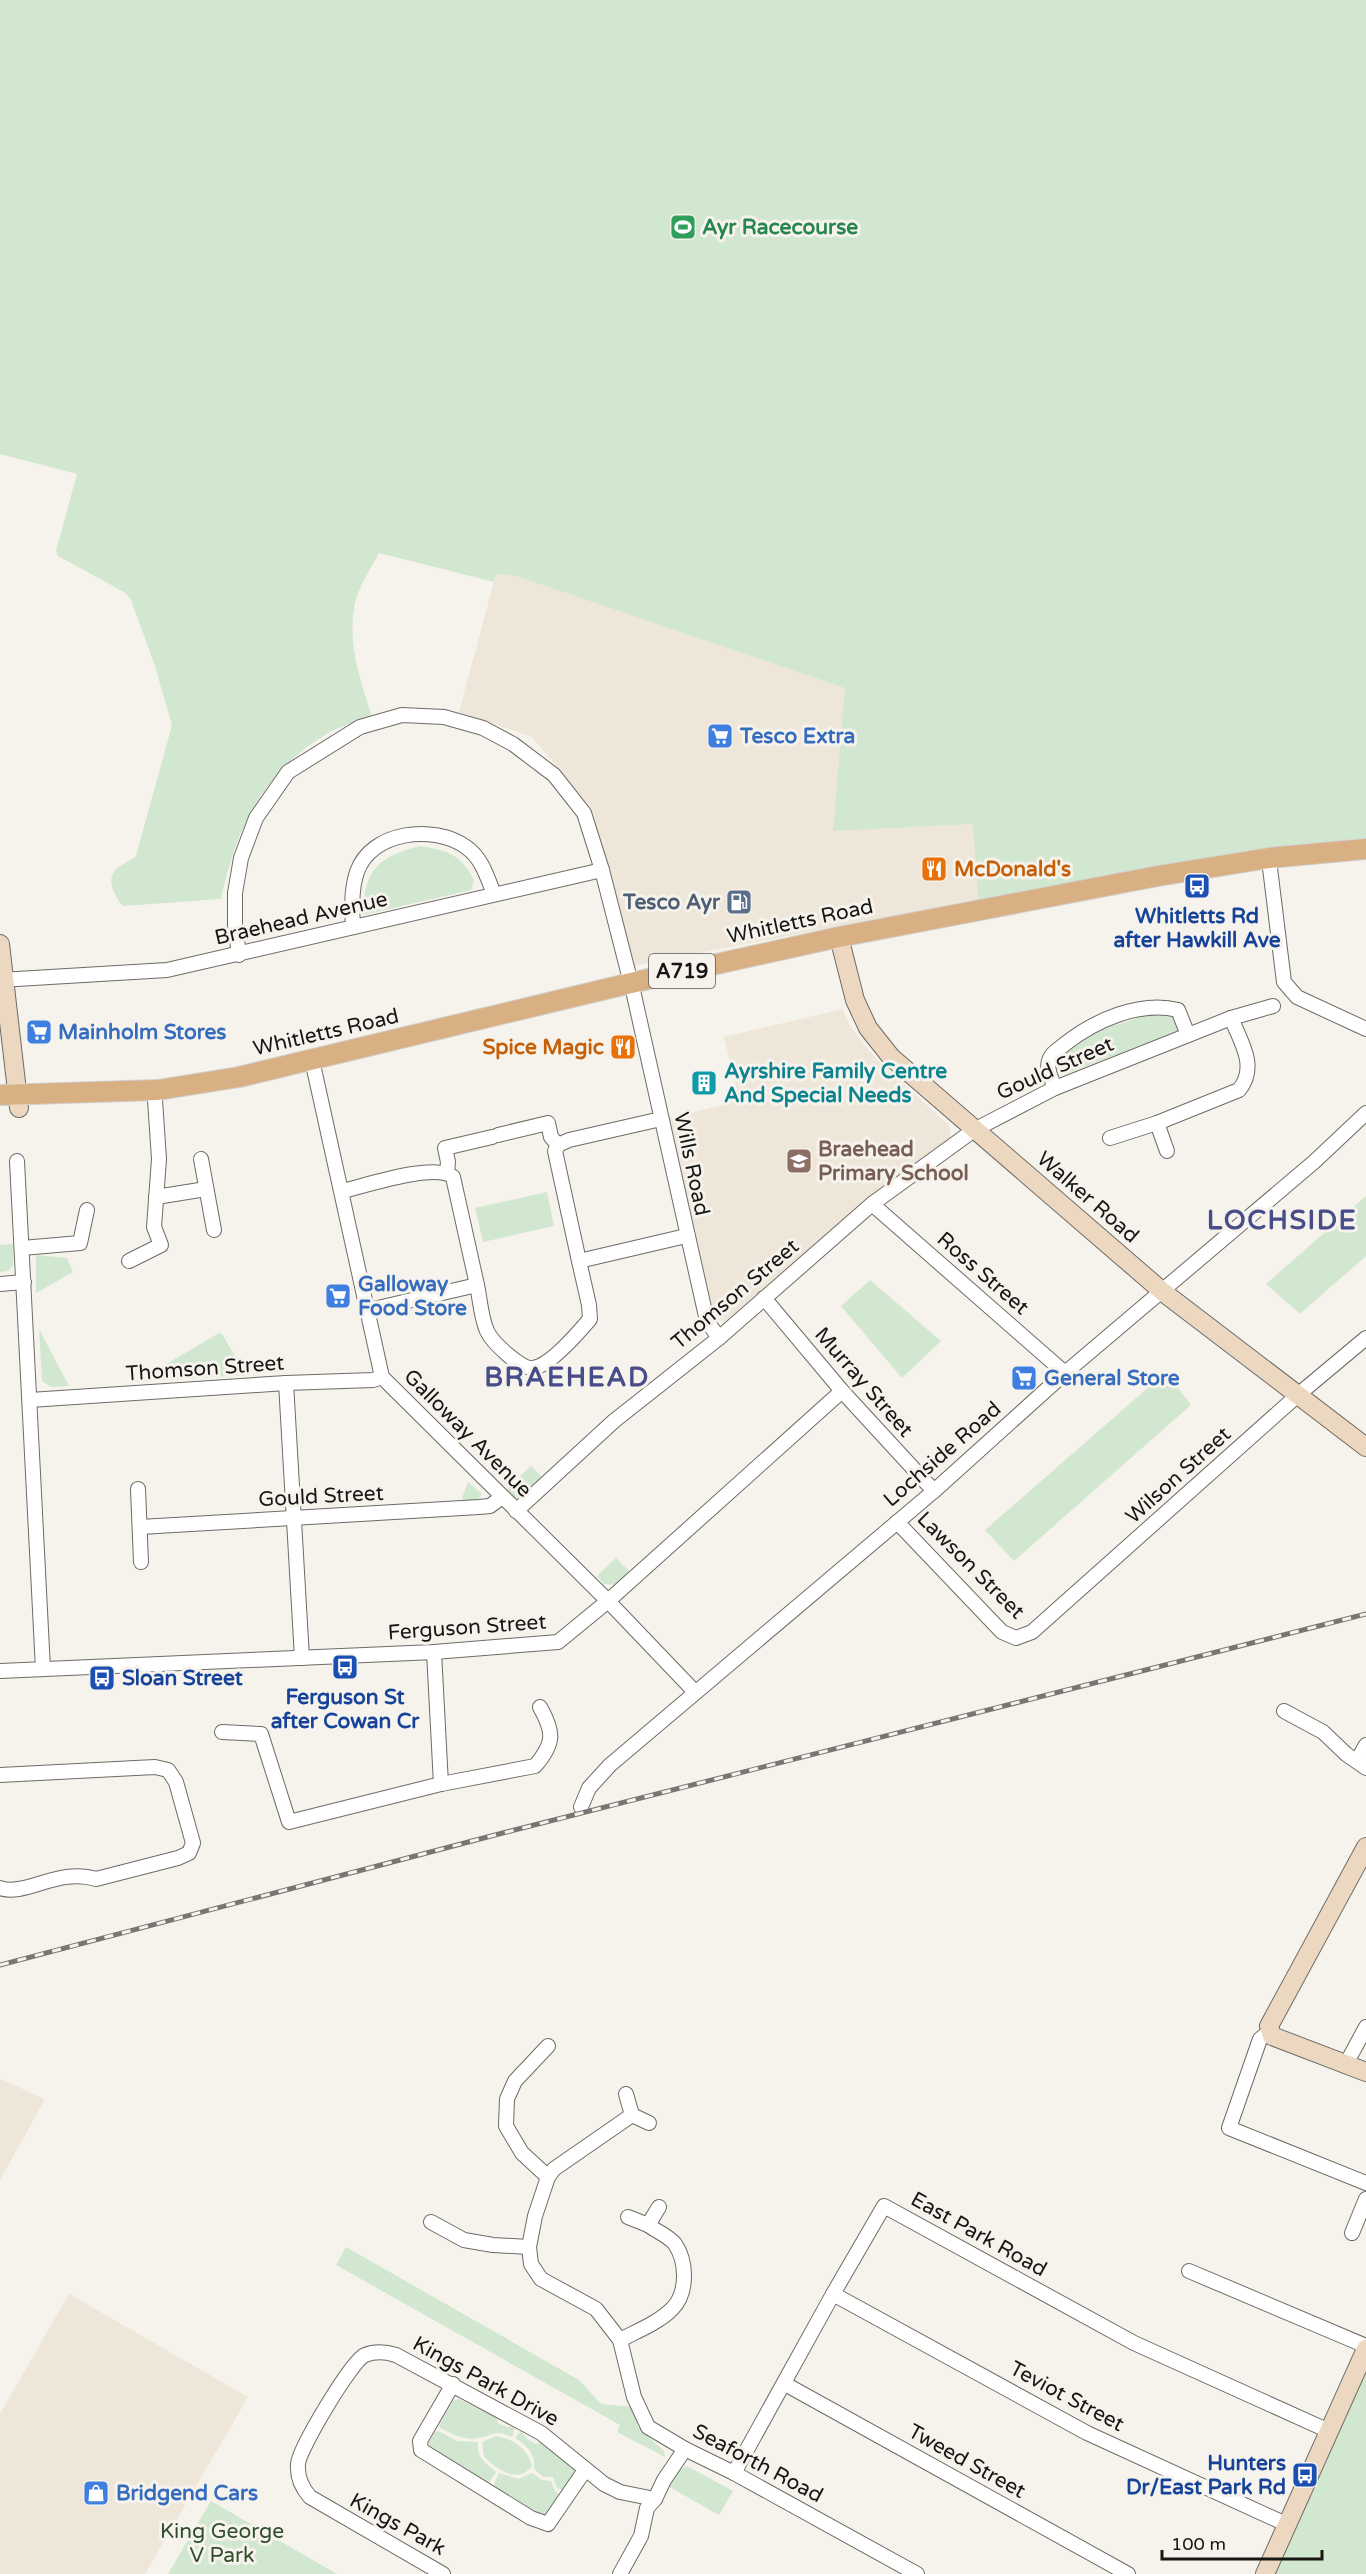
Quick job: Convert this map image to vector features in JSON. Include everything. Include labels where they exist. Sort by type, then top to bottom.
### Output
[{"type":"main road","name":"Whitletts Road","points":[[9,1101],[158,1090],[239,1077],[840,942],[1258,859],[1366,849]]},
{"type":"main road","name":"Whitletts Road","points":[[840,942],[1122,890],[1270,868],[1366,860]]},
{"type":"main road","name":"Whitletts Road","points":[[9,1101],[155,1100],[208,1093],[314,1069],[632,989]]},
{"type":"street","name":"Wills Road","points":[[239,955],[235,925],[235,893],[242,858],[256,818],[288,772],[360,728],[402,715],[444,717],[483,728],[513,744],[554,775],[584,813],[602,870],[632,989],[707,1321],[719,1338]]},
{"type":"street","points":[[353,927],[351,899],[358,870],[368,856],[382,844],[403,836],[427,833],[449,838],[467,848],[484,867],[494,894]]},
{"type":"street","points":[[1270,868],[1284,982],[1297,997],[1366,1029]]},
{"type":"street","name":"Braehead Avenue","points":[[2,979],[167,970],[602,870]]},
{"type":"street","name":"Walker Road","points":[[840,942],[855,1000],[868,1028],[891,1057],[1163,1292],[1366,1447]]},
{"type":"street","points":[[0,944],[9,1101]]},
{"type":"street","name":"Gould Street","points":[[872,1204],[974,1130],[1055,1088],[1232,1018],[1273,1006]]},
{"type":"street","points":[[1055,1088],[1048,1066],[1049,1059],[1075,1036],[1098,1022],[1125,1013],[1169,1008],[1178,1010],[1188,1035]]},
{"type":"street","points":[[1110,1138],[1157,1123],[1239,1089],[1248,1078],[1249,1066],[1232,1018]]},
{"type":"street","name":"Galloway Avenue","points":[[314,1069],[382,1377],[608,1601],[695,1692]]},
{"type":"street","points":[[129,1261],[161,1245],[154,1227],[159,1159],[155,1100]]},
{"type":"street","name":"Lochside Road","points":[[581,1807],[589,1788],[610,1765],[934,1491],[1065,1373],[1314,1162],[1366,1113]]},
{"type":"street","points":[[342,1191],[432,1171],[447,1173],[453,1177],[487,1330],[495,1342],[523,1366],[533,1368],[552,1357],[578,1334],[590,1319],[589,1305],[555,1150],[558,1145],[569,1140],[661,1119]]},
{"type":"street","points":[[447,1173],[448,1161],[445,1148],[548,1123],[551,1137],[558,1145]]},
{"type":"street","points":[[1157,1123],[1167,1151]]},
{"type":"street","points":[[201,1159],[214,1230]]},
{"type":"street","points":[[17,1161],[43,1669]]},
{"type":"street","points":[[156,1197],[207,1189]]},
{"type":"street","name":"Thomson Street","points":[[516,1511],[614,1421],[719,1338],[872,1204]]},
{"type":"street","name":"Ross Street","points":[[872,1204],[1065,1373]]},
{"type":"street","points":[[22,1248],[50,1248],[80,1244],[87,1210]]},
{"type":"street","points":[[579,1261],[686,1236]]},
{"type":"street","points":[[0,1284],[24,1282]]},
{"type":"street","points":[[369,1310],[477,1285]]},
{"type":"street","name":"Murray Street","points":[[764,1298],[842,1391],[934,1491]]},
{"type":"street","name":"Wilson Street","points":[[1016,1638],[1032,1632],[1299,1394],[1366,1338]]},
{"type":"street","name":"Thomson Street","points":[[30,1400],[286,1383],[373,1380],[382,1377]]},
{"type":"street","points":[[286,1383],[302,1658]]},
{"type":"street","name":"Ferguson Street","points":[[0,1671],[434,1652],[558,1642],[608,1601],[842,1391]]},
{"type":"street","points":[[138,1489],[141,1562]]},
{"type":"street","name":"Gould Street","points":[[140,1527],[479,1508],[490,1506],[502,1497]]},
{"type":"street","name":"Lawson Street","points":[[897,1522],[1002,1632],[1016,1638]]},
{"type":"street","points":[[434,1652],[441,1784]]},
{"type":"street","points":[[222,1732],[261,1734],[289,1822],[441,1784],[535,1766],[551,1742],[552,1728],[540,1707]]},
{"type":"street","points":[[1284,1711],[1323,1732],[1361,1764],[1366,1745]]},
{"type":"street","points":[[0,1775],[155,1767],[168,1770],[180,1794],[193,1843],[189,1853],[178,1858],[96,1880],[84,1875],[70,1875],[13,1890],[0,1888]]},
{"type":"street","points":[[1366,1847],[1272,2018],[1269,2032],[1260,2039],[1229,2127],[1366,2183]]},
{"type":"street","points":[[1346,2064],[1366,2027]]},
{"type":"street","points":[[1269,2032],[1280,2039],[1366,2072]]},
{"type":"street","points":[[548,2046],[515,2081],[507,2099],[506,2127],[522,2153],[548,2176]]},
{"type":"street","points":[[626,2094],[632,2115],[649,2123]]},
{"type":"street","points":[[628,2217],[648,2225],[674,2242],[683,2259],[682,2295],[672,2309],[621,2347],[596,2309],[541,2279],[531,2264],[528,2247],[548,2176],[554,2169],[632,2115]]},
{"type":"street","points":[[1352,2233],[1366,2199]]},
{"type":"street","name":"East Park Road","points":[[734,2473],[785,2384],[832,2294],[884,2206],[1134,2343],[1329,2431]]},
{"type":"street","points":[[648,2225],[659,2207]]},
{"type":"street","points":[[431,2222],[464,2240],[493,2245],[528,2247]]},
{"type":"street","points":[[1189,2271],[1366,2347],[1265,2574]]},
{"type":"street","name":"Teviot Street","points":[[832,2294],[1087,2433],[1288,2525]]},
{"type":"street","name":"Seaforth Road","points":[[621,2347],[634,2397],[648,2427],[917,2574]]},
{"type":"street","name":"Kings Park Drive","points":[[332,2511],[310,2497],[304,2490],[299,2477],[300,2454],[355,2362],[364,2355],[385,2352],[396,2355],[453,2384],[541,2433],[576,2460],[585,2470],[620,2492],[655,2499]]},
{"type":"street","points":[[453,2384],[420,2441],[422,2450],[531,2518],[548,2524],[585,2470]]},
{"type":"street","name":"Tweed Street","points":[[785,2384],[1128,2574]]},
{"type":"street","points":[[620,2574],[641,2536],[647,2508],[655,2499],[664,2480],[685,2449]]},
{"type":"street","name":"Kings Park","points":[[332,2511],[443,2574]]},
{"type":"shaded area","points":[[496,574],[516,576],[846,688],[833,830],[974,824],[978,899],[633,966],[591,807],[532,737],[459,712]]},
{"type":"shaded area","name":"Braehead Primary School","points":[[843,1009],[849,1024],[880,1063],[949,1125],[951,1138],[892,1179],[726,1321],[718,1320],[714,1315],[670,1118],[739,1101],[724,1037]]},
{"type":"shaded area","points":[[0,2079],[45,2099],[0,2180]]},
{"type":"shaded area","name":"Bridgend Cars","points":[[69,2294],[248,2397],[145,2574],[0,2574],[0,2414]]},
{"type":"green space","name":"Ayr Racecourse","points":[[0,0],[1366,0],[1366,838],[1250,850],[978,899],[973,824],[833,831],[845,688],[516,576],[496,574],[494,582],[379,553],[359,590],[353,618],[356,661],[372,717],[325,735],[303,750],[268,785],[244,826],[227,873],[221,899],[123,906],[114,892],[112,876],[114,871],[136,856],[172,725],[154,663],[131,600],[124,592],[58,556],[56,551],[77,474],[0,454]]},
{"type":"green space","points":[[420,846],[446,852],[464,864],[474,880],[471,890],[363,915],[366,887],[376,868],[393,855]]},
{"type":"green space","points":[[1166,1014],[1175,1017],[1179,1031],[1063,1075],[1055,1071],[1054,1059],[1077,1039],[1083,1040],[1103,1029],[1135,1019],[1137,1015]]},
{"type":"green space","points":[[547,1192],[554,1226],[483,1242],[475,1208]]},
{"type":"green space","points":[[1366,1196],[1366,1256],[1300,1314],[1266,1284]]},
{"type":"green space","points":[[13,1244],[13,1266],[8,1271],[0,1272],[0,1245]]},
{"type":"green space","points":[[36,1255],[67,1258],[73,1272],[36,1293]]},
{"type":"green space","points":[[870,1280],[941,1341],[902,1378],[841,1306]]},
{"type":"green space","points":[[39,1329],[69,1386],[51,1387],[42,1381]]},
{"type":"green space","points":[[219,1333],[222,1334],[246,1375],[136,1382]]},
{"type":"green space","points":[[1166,1372],[1191,1405],[1014,1561],[985,1530]]},
{"type":"green space","points":[[531,1466],[545,1480],[527,1497],[515,1498],[507,1489]]},
{"type":"green space","points":[[468,1482],[482,1494],[478,1500],[462,1498]]},
{"type":"green space","points":[[616,1558],[630,1572],[616,1585],[604,1584],[597,1576]]},
{"type":"green space","points":[[346,2247],[579,2380],[601,2404],[633,2407],[638,2427],[664,2451],[665,2457],[617,2432],[620,2425],[336,2265]]},
{"type":"green space","points":[[1366,2365],[1366,2574],[1272,2574]]},
{"type":"green space","points":[[458,2399],[496,2417],[498,2423],[515,2428],[512,2437],[495,2433],[469,2439],[440,2428],[439,2425],[453,2401]]},
{"type":"green space","points":[[439,2431],[457,2441],[478,2442],[480,2455],[496,2472],[488,2484],[431,2451],[429,2443],[435,2432]]},
{"type":"green space","points":[[521,2431],[527,2439],[536,2444],[541,2442],[574,2466],[575,2475],[565,2491],[557,2488],[553,2477],[543,2477],[534,2469],[534,2459],[530,2451],[515,2438]]},
{"type":"green space","points":[[496,2436],[509,2440],[524,2450],[532,2466],[526,2472],[514,2475],[508,2473],[484,2457],[482,2442]]},
{"type":"green space","points":[[687,2466],[733,2491],[719,2515],[668,2486],[676,2472]]},
{"type":"green space","points":[[499,2473],[518,2479],[532,2473],[542,2480],[551,2481],[555,2491],[562,2497],[550,2516],[540,2517],[513,2500],[513,2497],[492,2488]]},
{"type":"green space","name":"King George V Park","points":[[211,2501],[337,2574],[168,2574]]},
{"type":"railway","points":[[0,1965],[495,1835],[1366,1614]]},
{"type":"place","name":"Ayr Racecourse","points":[[683,227]]},
{"type":"place","name":"Tesco Extra","points":[[720,736]]},
{"type":"place","name":"McDonald's","points":[[934,869]]},
{"type":"place","name":"Whitletts Rd after Hawkill Ave","points":[[1197,886]]},
{"type":"place","name":"Tesco Ayr","points":[[739,902]]},
{"type":"place","name":"Mainholm Stores","points":[[39,1032]]},
{"type":"place","name":"Spice Magic","points":[[623,1047]]},
{"type":"place","name":"Ayrshire Family Centre And Special Needs","points":[[704,1083]]},
{"type":"place","name":"Braehead Primary School","points":[[799,1161]]},
{"type":"place","name":"Galloway Food Store","points":[[338,1296]]},
{"type":"place","name":"General Store","points":[[1024,1378]]},
{"type":"place","name":"Ferguson St after Cowan Cr","points":[[345,1667]]},
{"type":"place","name":"Sloan Street","points":[[102,1678]]},
{"type":"place","name":"Hunters Dr/East Park Rd","points":[[1305,2475]]},
{"type":"place","name":"Bridgend Cars","points":[[96,2493]]},
{"type":"district","name":"LOCHSIDE","points":[[1282,1220]]},
{"type":"district","name":"BRAEHEAD","points":[[567,1377]]}]
